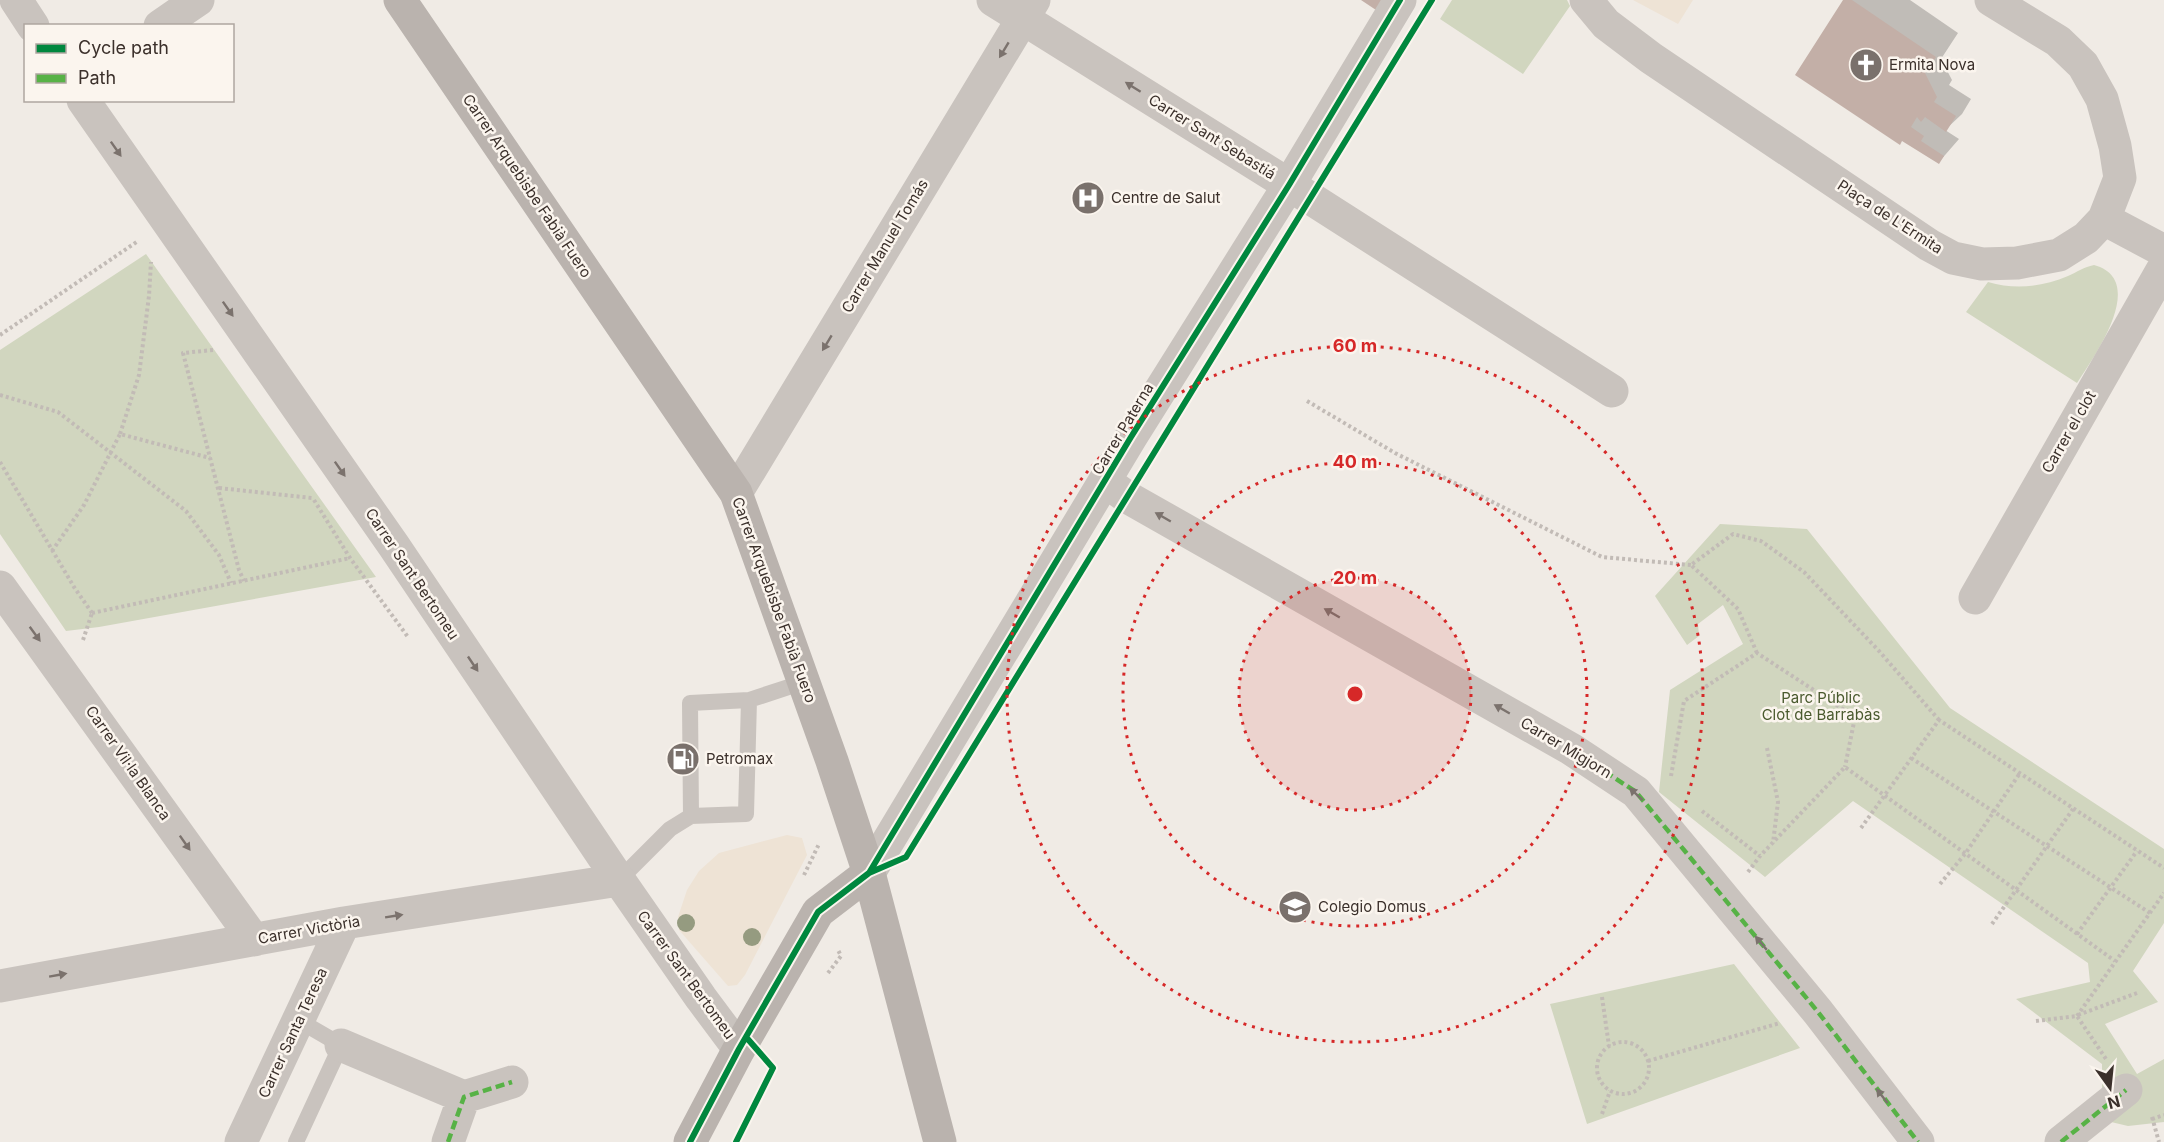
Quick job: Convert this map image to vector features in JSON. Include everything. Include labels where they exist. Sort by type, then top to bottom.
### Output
[{"type":"street","points":[[16,0],[32,24]]},
{"type":"street","points":[[163,24],[198,0]]},
{"type":"street","name":"Carrer Arquebisbe Fabià Fuero","points":[[400,0],[736,493],[869,873],[940,1142]]},
{"type":"street","name":"Carrer Sant Sebastiá","points":[[993,0],[1028,9],[1289,185],[1612,391]]},
{"type":"street","name":"Carrer Paterna","points":[[869,873],[1105,481],[1289,185],[1400,0]]},
{"type":"street","name":"Plaça de L'Ermita","points":[[1586,0],[1606,24],[1651,58],[1929,245],[1953,258],[1982,264],[2017,263],[2059,255],[2086,238],[2104,219],[2120,178],[2115,146],[2102,99],[2083,65],[2058,40],[1991,0]]},
{"type":"street","name":"Carrer Manuel Tomás","points":[[736,493],[1028,9]]},
{"type":"street","name":"Carrer Sant Bertomeu","points":[[84,102],[394,546],[619,880],[739,1049]]},
{"type":"street","points":[[2104,219],[2164,251]]},
{"type":"street","name":"Carrer el clot","points":[[1975,598],[2164,267]]},
{"type":"street","name":"Carrer Migjorn","points":[[1105,481],[1127,497],[1571,749],[1636,792],[1818,1012],[1918,1142]]},
{"type":"street","name":"Carrer Vil·la Blanca","points":[[0,586],[254,940]]},
{"type":"street","points":[[690,1142],[739,1049],[818,912],[869,873]]},
{"type":"street","name":"Carrer Victòria","points":[[0,986],[344,923],[619,880]]},
{"type":"street","name":"Carrer Santa Teresa","points":[[242,1142],[344,923]]},
{"type":"street","points":[[341,1045],[464,1096],[512,1082]]},
{"type":"street","points":[[2061,1142],[2126,1090]]},
{"type":"street","points":[[448,1142],[464,1096]]},
{"type":"lane","points":[[691,816],[690,703],[749,700],[804,682]]},
{"type":"lane","points":[[619,880],[670,829],[691,816],[746,814],[749,700]]},
{"type":"lane","points":[[296,1142],[341,1045],[298,1020]]},
{"type":"path","points":[[0,335],[146,236]]},
{"type":"path","points":[[52,550],[84,505],[120,434],[139,375],[152,256]]},
{"type":"path","points":[[216,350],[183,353],[244,581]]},
{"type":"path","points":[[0,395],[58,412],[186,511],[219,555],[231,583]]},
{"type":"path","points":[[1307,402],[1395,453],[1602,557],[1691,565],[1738,609],[1757,653],[1855,717],[1845,767],[1760,856]]},
{"type":"path","points":[[120,434],[210,458]]},
{"type":"path","points":[[0,462],[92,613],[350,558]]},
{"type":"path","points":[[219,488],[312,498]]},
{"type":"path","points":[[1691,565],[1733,534],[1761,541],[1804,572],[1879,651],[1939,720],[2164,868]]},
{"type":"path","points":[[1669,786],[1684,701],[1757,653]]},
{"type":"path","points":[[1861,828],[1939,720]]},
{"type":"path","points":[[1767,748],[1778,802],[1773,843]]},
{"type":"path","points":[[1911,758],[2150,913]]},
{"type":"path","points":[[1845,767],[2115,961]]},
{"type":"path","points":[[1940,884],[1965,854],[2020,773]]},
{"type":"path","points":[[1992,924],[2073,809]]},
{"type":"path","points":[[2077,934],[2137,851]]},
{"type":"path","points":[[2077,1016],[2164,892]]},
{"type":"path","points":[[2036,1021],[2077,1016],[2138,993]]},
{"type":"path","points":[[1602,997],[1609,1046]]},
{"type":"path","points":[[1648,1061],[1818,1012]]},
{"type":"path","points":[[2077,1016],[2126,1090],[2152,1119],[2159,1142]]},
{"type":"path","points":[[1624,1042],[1632,1044],[1644,1053],[1648,1061],[1647,1078],[1642,1085],[1627,1094],[1618,1094],[1602,1085],[1596,1068],[1602,1052],[1609,1046],[1624,1042]]},
{"type":"path","points":[[1602,1114],[1610,1091]]},
{"type":"path","points":[[2152,1119],[2164,1115]]},
{"type":"green space","points":[[1452,0],[1567,0],[1570,6],[1523,74],[1440,19]]},
{"type":"green space","points":[[146,254],[376,577],[66,631],[0,534],[0,350]]},
{"type":"green space","points":[[2094,265],[2110,273],[2117,286],[2117,302],[2104,338],[2077,383],[1966,312],[1988,282],[2018,287],[2038,285],[2058,280]]},
{"type":"green space","name":"Parc Públic Clot de Barrabàs","points":[[1720,524],[1807,529],[1950,708],[2164,849],[2164,923],[2133,971],[2158,1002],[2105,1024],[2137,1074],[2164,1059],[2164,1122],[2128,1126],[2090,1117],[2102,1099],[2102,1064],[2016,999],[2090,982],[2088,963],[1853,801],[1765,877],[1659,792],[1670,690],[1743,644],[1723,605],[1698,624],[1699,636],[1687,645],[1655,596]]},
{"type":"green space","points":[[1734,964],[1800,1048],[1587,1124],[1550,1004]]},
{"type":"shaded area","points":[[1633,0],[1693,0],[1678,24]]},
{"type":"shaded area","points":[[787,835],[802,838],[807,855],[745,975],[737,985],[728,986],[679,930],[678,917],[687,890],[699,871],[719,853]]},
{"type":"building","points":[[1361,0],[1386,0],[1379,12]]},
{"type":"building","name":"Ermita Nova","points":[[1843,0],[1852,0],[1936,57],[1925,73],[1937,97],[1934,102],[1956,116],[1946,132],[1925,117],[1921,122],[1917,117],[1911,127],[1924,136],[1921,141],[1944,156],[1939,164],[1902,141],[1900,145],[1795,75]]},
{"type":"marked path","points":[[1571,749],[1636,792],[1818,1012],[1918,1142]]},
{"type":"marked path","points":[[448,1142],[464,1097],[512,1082]]},
{"type":"marked path","points":[[2061,1142],[2126,1090]]},
{"type":"cycle path","points":[[869,873],[1131,437],[1289,185],[1400,0]]},
{"type":"cycle path","points":[[690,1142],[739,1049],[818,912],[869,873],[906,857],[1432,0]]},
{"type":"cycle path","points":[[736,1142],[773,1068],[746,1037]]},
{"type":"place","name":"Ermita Nova","points":[[1866,65]]},
{"type":"place","name":"Centre de Salut","points":[[1088,198]]},
{"type":"place","name":"Petromax","points":[[683,759]]},
{"type":"place","name":"Colegio Domus","points":[[1295,907]]}]
